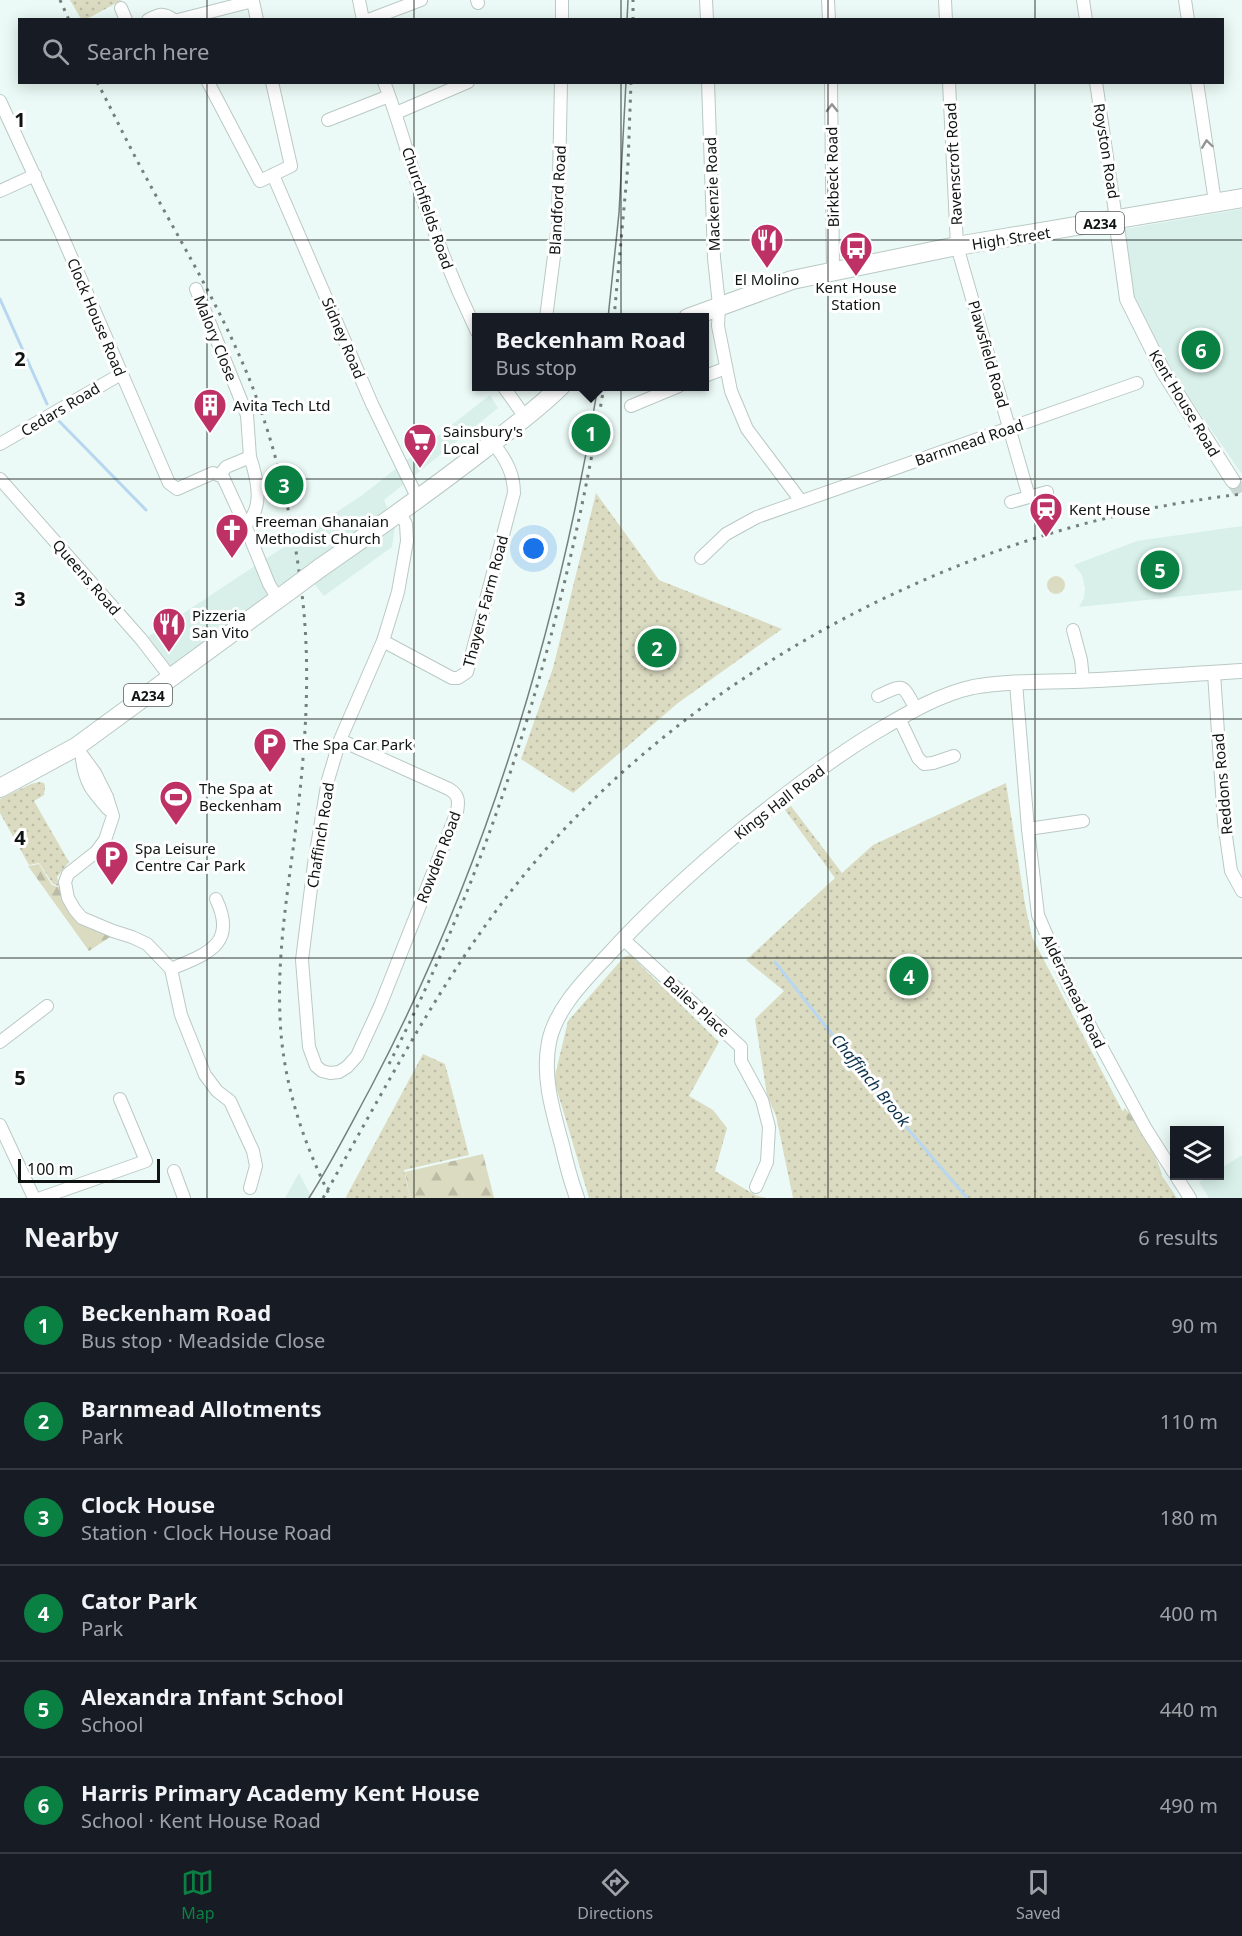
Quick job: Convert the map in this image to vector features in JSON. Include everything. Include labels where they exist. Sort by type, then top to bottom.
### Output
[{"type":"main road","name":"High Street","points":[[957,246],[1046,233],[1242,198]]},
{"type":"main road","name":"A234","points":[[700,313],[792,280],[957,246]]},
{"type":"main road","name":"A234","points":[[0,788],[79,752],[279,591],[320,568],[400,513],[558,391]]},
{"type":"street","points":[[359,0],[363,18]]},
{"type":"street","points":[[373,18],[421,0]]},
{"type":"street","points":[[562,0],[562,18]]},
{"type":"street","points":[[706,0],[707,18]]},
{"type":"street","points":[[828,0],[829,18]]},
{"type":"street","points":[[945,0],[946,18]]},
{"type":"street","points":[[1083,0],[1086,18]]},
{"type":"street","points":[[1185,0],[1188,18]]},
{"type":"street","points":[[186,18],[253,1],[257,18]]},
{"type":"street","points":[[152,18],[159,14],[166,14],[171,18]]},
{"type":"street","points":[[209,84],[260,181],[291,166],[272,84]]},
{"type":"street","name":"Churchfields Road","points":[[385,84],[432,226],[472,321]]},
{"type":"street","points":[[396,113],[463,84]]},
{"type":"street","name":"Blandford Road","points":[[547,313],[558,225],[561,84]]},
{"type":"street","name":"Mackenzie Road","points":[[708,84],[714,258],[720,305]]},
{"type":"street","name":"Birkbeck Road","points":[[831,84],[833,272]]},
{"type":"street","name":"Ravenscroft Road","points":[[949,84],[957,246]]},
{"type":"street","name":"Royston Road","points":[[1096,84],[1116,219]]},
{"type":"street","points":[[1197,84],[1215,202]]},
{"type":"street","points":[[328,120],[389,96]]},
{"type":"street","name":"Clock House Road","points":[[0,100],[171,486],[177,489],[213,473],[220,475],[226,467],[250,457]]},
{"type":"street","points":[[0,191],[35,175]]},
{"type":"street","name":"Sidney Road","points":[[273,175],[372,404],[418,499]]},
{"type":"street","name":"Kent House Road","points":[[1116,219],[1127,299],[1164,373],[1233,481]]},
{"type":"street","name":"Plawsfield Road","points":[[957,246],[1029,497]]},
{"type":"street","name":"Malory Close","points":[[196,289],[247,415],[250,457]]},
{"type":"street","points":[[720,305],[718,326],[731,391],[747,429],[801,501]]},
{"type":"street","points":[[709,374],[726,368]]},
{"type":"street","name":"Cedars Road","points":[[0,444],[121,374]]},
{"type":"street","name":"Barnmead Road","points":[[701,558],[726,534],[757,517],[1137,383]]},
{"type":"street","points":[[509,391],[525,417]]},
{"type":"street","points":[[631,406],[669,391]]},
{"type":"street","name":"Thayers Farm Road","points":[[383,641],[452,678],[458,678],[467,672],[514,493],[514,479],[509,466],[493,443]]},
{"type":"street","points":[[245,525],[255,511],[257,492],[256,477],[250,457]]},
{"type":"street","points":[[220,475],[225,480],[279,591]]},
{"type":"street","name":"Queens Road","points":[[0,479],[141,639],[171,678]]},
{"type":"street","points":[[1011,502],[1047,492]]},
{"type":"street","name":"Chaffinch Road","points":[[380,1006],[357,1056],[347,1067],[339,1072],[330,1073],[316,1066],[309,1047],[303,960],[314,864],[328,780],[340,740],[383,641],[398,592],[404,563],[406,530],[400,513]]},
{"type":"street","points":[[1073,630],[1081,660],[1083,680]]},
{"type":"street","name":"Kings Hall Road","points":[[577,1198],[549,1090],[546,1063],[549,1041],[556,1022],[570,1000],[623,939],[700,865],[781,798],[825,765],[899,718],[950,694],[973,687],[1242,671]]},
{"type":"street","name":"Reddons Road","points":[[1214,673],[1224,822],[1229,861],[1231,871],[1242,891]]},
{"type":"street","name":"Aldersmead Road","points":[[1016,683],[1028,829],[1038,915],[1062,973],[1146,1128],[1170,1166]]},
{"type":"street","points":[[878,696],[902,687],[916,709]]},
{"type":"street","points":[[899,718],[918,758],[924,764],[933,764],[954,756]]},
{"type":"street","name":"Rowden Road","points":[[340,740],[455,792],[459,802],[380,1006]]},
{"type":"street","points":[[79,752],[95,773],[107,797],[113,816],[110,828],[96,852],[68,874],[65,882],[68,898],[82,918],[147,944],[171,969],[181,1015],[205,1074],[215,1095],[230,1101],[253,1151],[256,1166],[251,1184],[240,1176]]},
{"type":"street","points":[[1028,829],[1083,821]]},
{"type":"street","points":[[171,969],[207,953],[217,945],[222,931],[222,911],[216,899]]},
{"type":"street","name":"Bailes Place","points":[[623,939],[741,1047],[741,1061],[762,1100],[769,1127],[767,1162],[756,1186]]},
{"type":"street","points":[[0,1042],[46,1006]]},
{"type":"street","points":[[41,1198],[146,1161],[120,1099]]},
{"type":"street","points":[[0,1125],[34,1198]]},
{"type":"street","points":[[174,1171],[184,1198]]},
{"type":"street","name":"Aldersmead Road","points":[[1179,1180],[1190,1198]]},
{"type":"shaded area","points":[[1242,209],[1241,473],[1167,365],[1134,296],[1125,229]]},
{"type":"shaded area","points":[[490,395],[498,408],[384,500],[395,527],[392,547],[324,596],[305,572],[169,670],[146,638],[361,496]]},
{"type":"shaded area","points":[[1242,526],[1242,590],[1079,607],[1084,598],[1085,588],[1082,575],[1074,565],[1137,541]]},
{"type":"shaded area","points":[[1242,1155],[1242,1198],[1209,1198],[1199,1182],[1224,1180],[1224,1166]]},
{"type":"shaded area","points":[[299,1173],[312,1198],[285,1198]]},
{"type":"green space","points":[[70,0],[122,0],[89,18],[80,18]]},
{"type":"green space","points":[[596,493],[659,580],[782,629],[678,703],[573,793],[521,759],[553,668]]},
{"type":"green space","points":[[1056,576],[1062,579],[1065,585],[1062,591],[1056,594],[1050,591],[1047,585],[1050,579]]},
{"type":"green space","points":[[39,782],[44,783],[44,795],[34,801],[69,862],[57,877],[59,886],[53,884],[39,863],[29,865],[0,813],[0,799]]},
{"type":"green space","points":[[1006,783],[1032,937],[1137,1139],[1177,1198],[793,1198],[776,1116],[767,1095],[755,1019],[784,991],[746,960],[835,878],[785,810],[791,806],[842,873],[873,845]]},
{"type":"green space","points":[[39,864],[52,885],[62,888],[63,896],[113,935],[89,951],[28,866]]},
{"type":"green space","points":[[630,955],[719,1042],[689,1096],[713,1110],[727,1128],[715,1171],[755,1195],[766,1198],[589,1198],[554,1080],[568,1021],[624,957]]},
{"type":"green space","points":[[423,1054],[445,1064],[469,1155],[404,1170],[410,1198],[347,1198],[346,1197]]},
{"type":"green space","points":[[1125,1108],[1147,1140],[1162,1175],[1149,1163],[1119,1116]]},
{"type":"green space","points":[[483,1154],[494,1198],[410,1198],[405,1172]]},
{"type":"waterway","name":"Chaffinch Brook","points":[[0,299],[47,404]]},
{"type":"waterway","name":"Chaffinch Brook","points":[[59,421],[146,510]]},
{"type":"waterway","name":"Chaffinch Brook","points":[[775,962],[890,1108],[967,1198]]},
{"type":"tunnel","points":[[1233,481],[1242,495]]},
{"type":"tram line","points":[[627,18],[628,0]]},
{"type":"tram line","points":[[609,313],[619,213],[626,84]]},
{"type":"tram line","points":[[309,1198],[371,1087],[412,1004],[483,833],[513,746],[562,568],[597,391]]},
{"type":"railway","points":[[60,0],[68,18]]},
{"type":"railway","points":[[633,0],[633,18]]},
{"type":"railway","points":[[98,84],[229,333],[254,391],[272,445],[286,500],[297,557],[304,613],[307,690],[300,792],[280,966],[280,1016],[285,1063],[295,1109],[330,1196]]},
{"type":"railway","points":[[614,313],[628,164],[631,84]]},
{"type":"railway","points":[[389,1064],[428,984],[463,902],[523,734],[570,561],[603,391]]},
{"type":"railway","points":[[323,1198],[447,983],[503,902],[534,863],[588,805],[647,751],[710,702],[777,657],[847,617],[920,582],[994,552],[1112,517],[1242,494]]},
{"type":"place","name":"El Molino","points":[[767,269]]},
{"type":"place","name":"Kent House Station","points":[[856,277]]},
{"type":"place","name":"Harris Primary Academy Kent House","points":[[1201,350]]},
{"type":"place","name":"Beckenham Road","points":[[591,433]]},
{"type":"place","name":"Avita Tech Ltd","points":[[210,434]]},
{"type":"place","name":"Sainsbury's Local","points":[[420,469]]},
{"type":"place","name":"Clock House","points":[[284,485]]},
{"type":"place","name":"Kent House","points":[[1046,538]]},
{"type":"place","name":"Freeman Ghanaian Methodist Church","points":[[232,559]]},
{"type":"place","name":"Alexandra Infant School","points":[[1160,570]]},
{"type":"place","name":"Barnmead Allotments","points":[[657,648]]},
{"type":"place","name":"Pizzeria San Vito","points":[[169,653]]},
{"type":"place","name":"The Spa Car Park","points":[[270,773]]},
{"type":"place","name":"The Spa at Beckenham","points":[[176,826]]},
{"type":"place","name":"Spa Leisure Centre Car Park","points":[[112,886]]},
{"type":"place","name":"Cator Park","points":[[909,976]]}]
